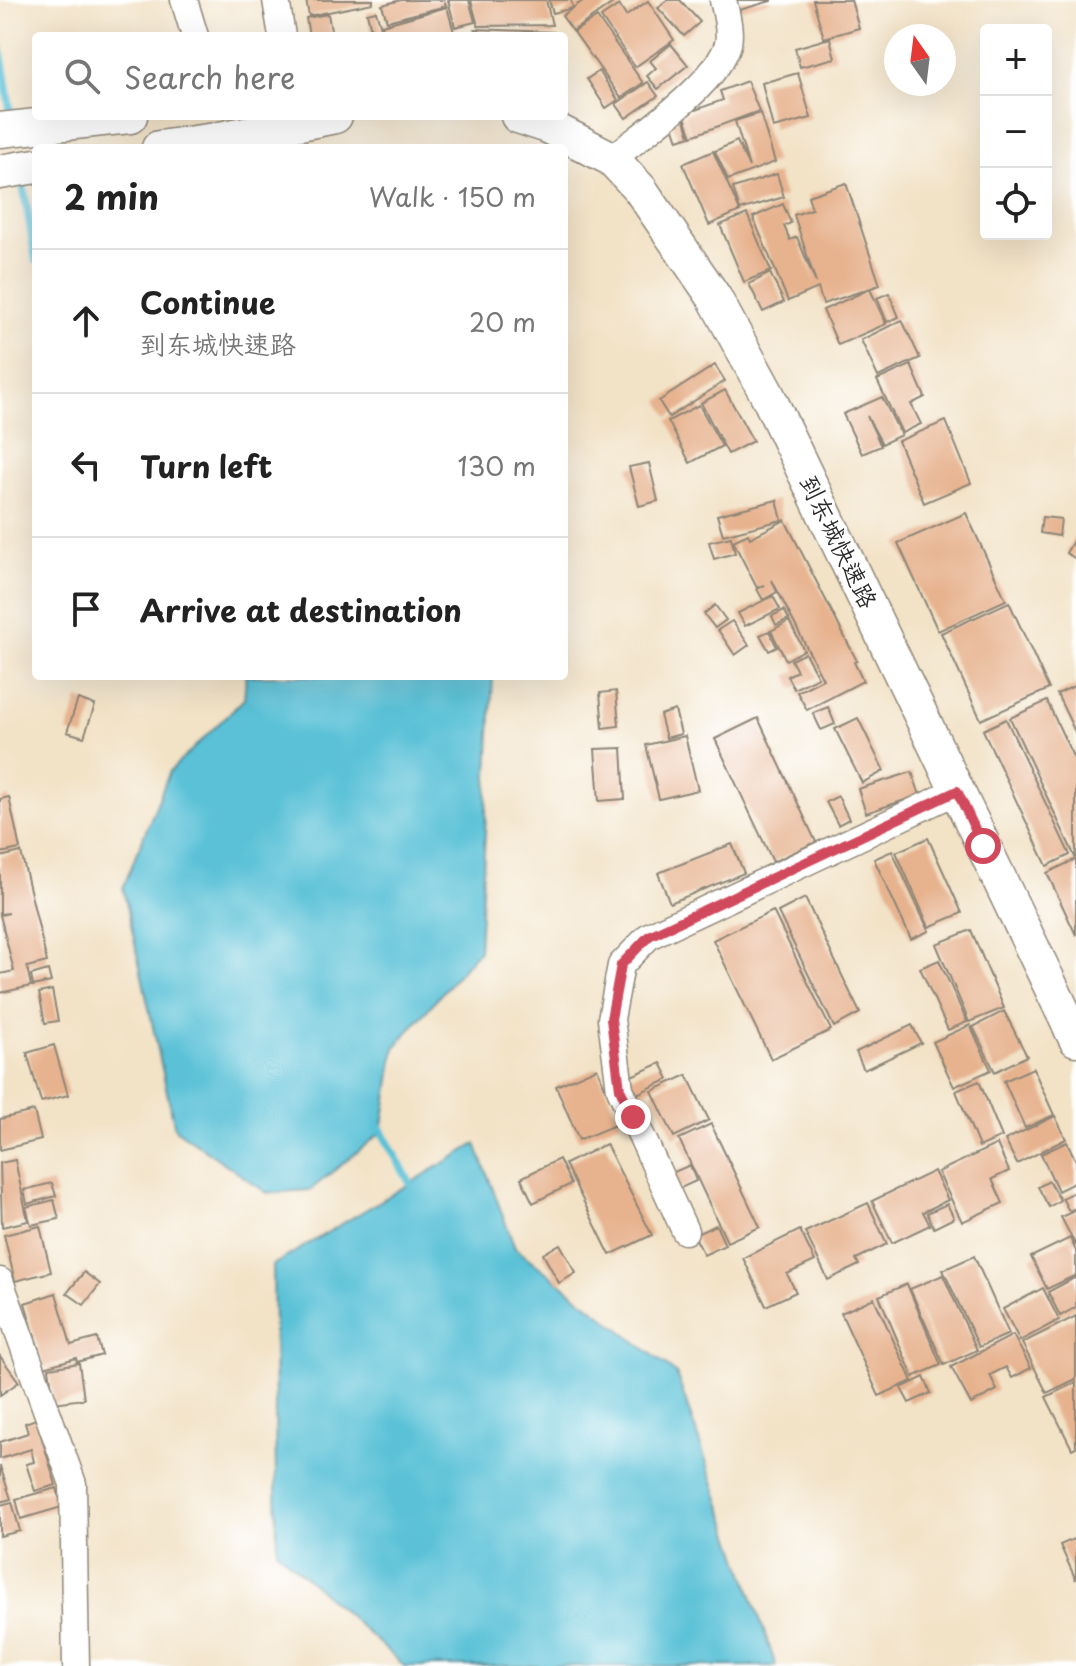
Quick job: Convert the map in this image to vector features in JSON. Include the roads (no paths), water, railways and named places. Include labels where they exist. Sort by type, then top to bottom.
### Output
[{"type":"main road","points":[[0,130],[89,120]]},
{"type":"main road","points":[[181,144],[313,120]]},
{"type":"main road","name":"到东城快速路","points":[[530,120],[612,159],[640,189],[714,297],[752,366],[1076,1039]]},
{"type":"main road","points":[[0,172],[32,167]]},
{"type":"street","points":[[184,0],[194,32]]},
{"type":"street","points":[[276,0],[281,32]]},
{"type":"street","points":[[612,159],[708,78],[728,44],[728,22],[723,0]]},
{"type":"street","points":[[685,1231],[620,1089],[611,1019],[621,965],[649,936],[957,791]]},
{"type":"street","points":[[0,1281],[73,1484],[76,1666]]},
{"type":"water","points":[[246,680],[493,680],[479,950],[395,1047],[382,1132],[310,1190],[267,1193],[175,1129],[123,888],[170,771],[244,699]]},
{"type":"water","points":[[476,1144],[515,1248],[676,1373],[776,1666],[404,1666],[277,1551],[273,1265]]},
{"type":"waterway","points":[[0,47],[12,121]]},
{"type":"waterway","points":[[22,178],[32,237]]},
{"type":"waterway","points":[[377,1123],[415,1192]]}]
